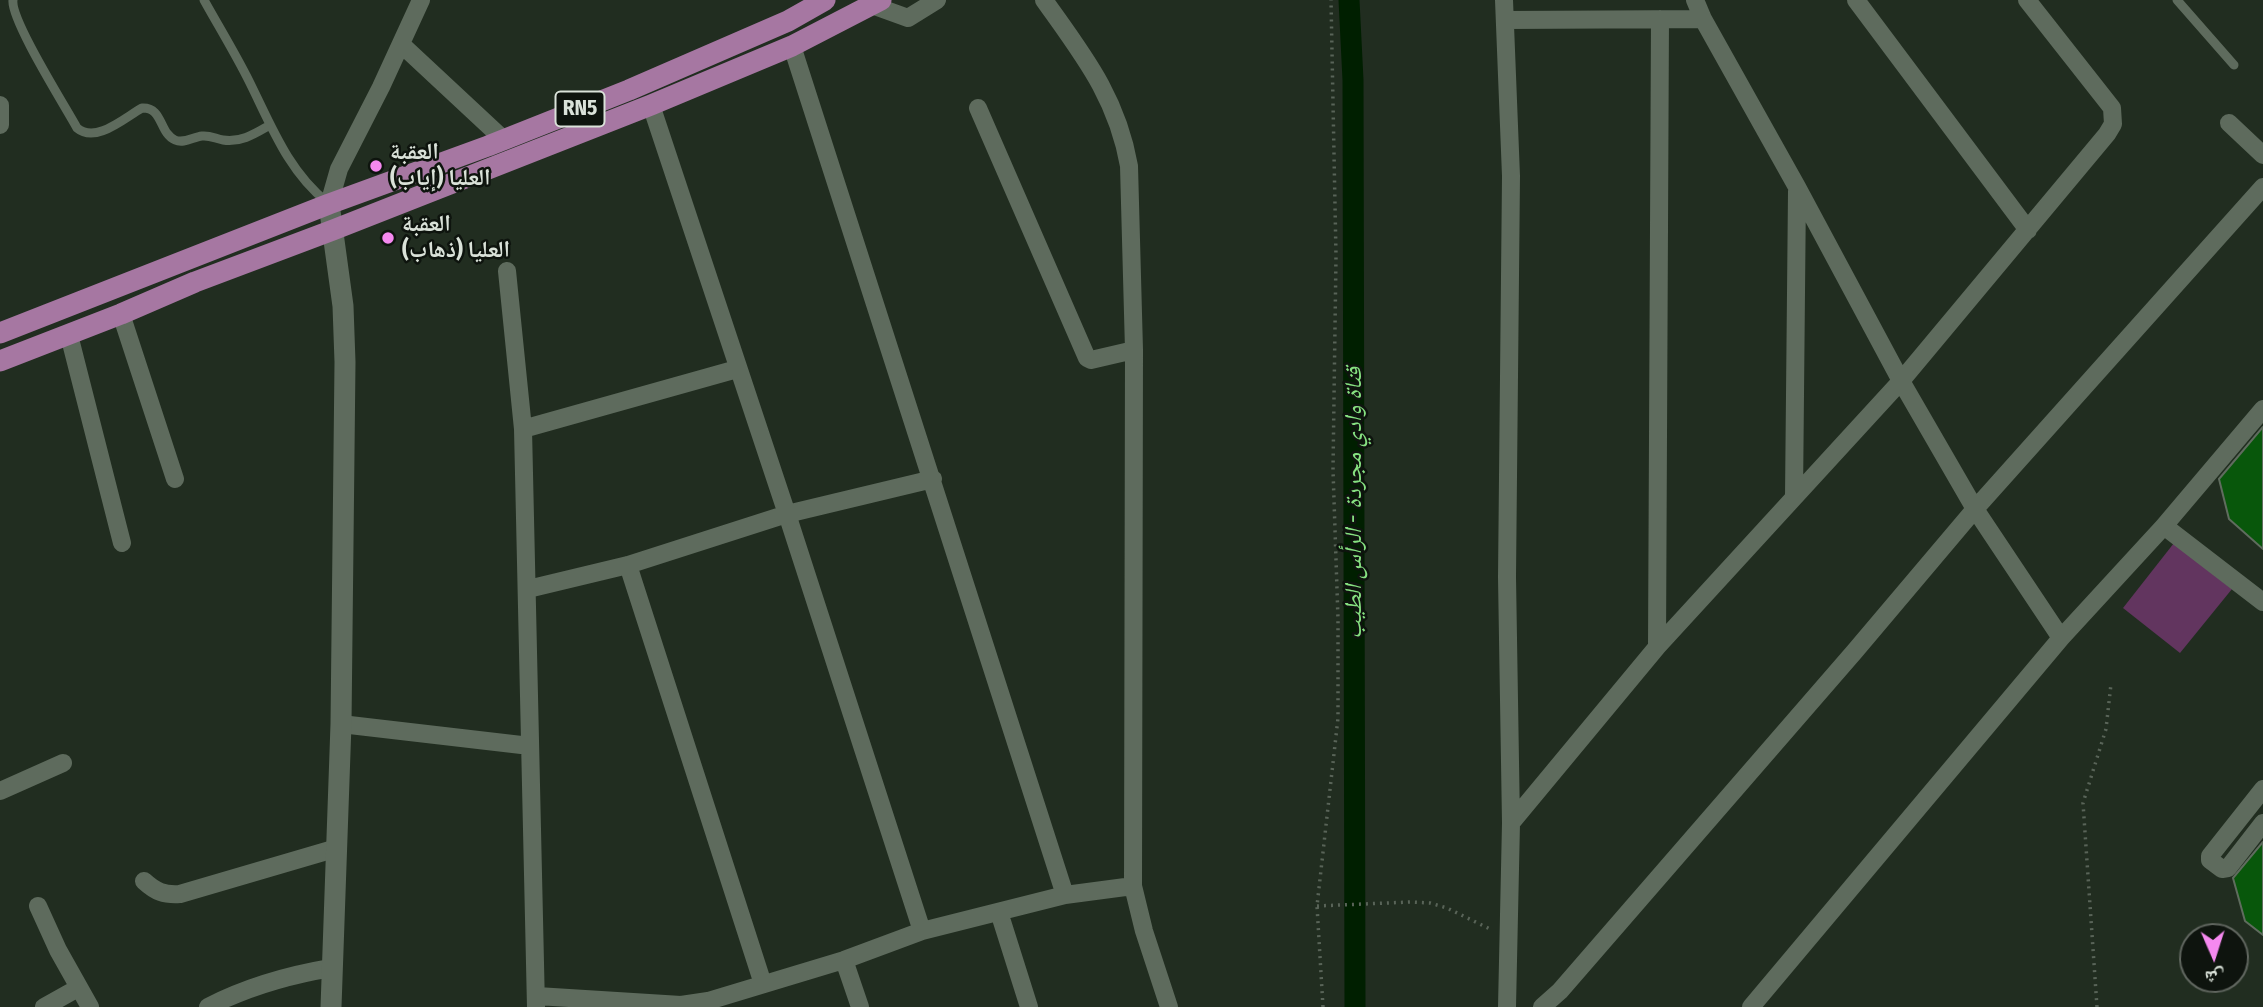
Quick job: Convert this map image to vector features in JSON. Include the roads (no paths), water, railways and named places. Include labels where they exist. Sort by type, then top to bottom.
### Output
[{"type":"highway","name":"RN5","points":[[0,333],[693,64],[788,21],[825,0]]},
{"type":"highway","name":"RN5","points":[[0,361],[195,282],[651,105],[792,46],[876,3]]},
{"type":"street","points":[[331,1007],[341,724],[345,362],[342,306],[329,204],[339,169],[421,0]]},
{"type":"street","points":[[876,3],[908,18],[937,0]]},
{"type":"street","points":[[1044,0],[1101,85],[1114,110],[1124,135],[1129,166],[1134,350],[1133,886],[1144,931],[1169,1007]]},
{"type":"street","points":[[1504,0],[1511,176],[1507,526],[1511,823],[1507,1007]]},
{"type":"street","points":[[1696,0],[1703,19],[1901,380],[1975,509],[2061,638]]},
{"type":"street","points":[[1856,0],[2028,230]]},
{"type":"street","points":[[1511,823],[1657,647],[1901,380],[2107,134],[2114,117],[2112,108],[2027,0]]},
{"type":"street","points":[[1657,647],[1660,19]]},
{"type":"street","points":[[1506,20],[1703,19]]},
{"type":"street","points":[[401,44],[503,139]]},
{"type":"street","points":[[792,46],[1065,895]]},
{"type":"street","points":[[0,105],[0,125]]},
{"type":"street","points":[[651,105],[737,369],[788,514],[922,932]]},
{"type":"street","points":[[978,108],[1087,358],[1091,360],[1134,350]]},
{"type":"street","points":[[2229,123],[2263,155]]},
{"type":"street","points":[[1794,496],[1797,187]]},
{"type":"street","points":[[1542,1007],[1578,971],[1975,509],[2263,187]]},
{"type":"street","points":[[507,271],[523,429],[536,1002],[681,1006],[708,1001],[844,960],[922,932],[1065,895],[1133,886]]},
{"type":"street","points":[[121,314],[175,479]]},
{"type":"street","points":[[69,335],[122,543]]},
{"type":"street","points":[[523,429],[737,369]]},
{"type":"street","points":[[1751,1007],[2061,638],[2164,526],[2263,409]]},
{"type":"street","points":[[528,589],[628,565],[788,514],[933,479]]},
{"type":"street","points":[[2164,526],[2263,602]]},
{"type":"street","points":[[628,565],[763,984]]},
{"type":"street","points":[[341,724],[530,746]]},
{"type":"street","points":[[0,791],[63,763]]},
{"type":"street","points":[[2263,789],[2210,856],[2210,860],[2222,869],[2228,868],[2263,823]]},
{"type":"street","points":[[144,881],[156,891],[167,895],[180,894],[337,848]]},
{"type":"street","points":[[38,906],[90,1007]]},
{"type":"street","points":[[999,912],[1029,1007]]},
{"type":"street","points":[[844,960],[860,1007]]},
{"type":"street","points":[[208,1007],[255,987],[294,975],[331,968]]},
{"type":"street","points":[[44,1007],[78,988]]},
{"type":"lane","points":[[13,0],[15,12],[35,52],[77,128],[83,133],[91,135],[100,132],[148,107],[155,110],[170,136],[176,141],[184,142],[208,136],[236,140],[270,125]]},
{"type":"lane","points":[[204,0],[239,61],[282,149],[302,178],[329,204]]},
{"type":"lane","points":[[2177,0],[2234,65]]},
{"type":"waterway","name":"قناة وادي مجردة - الرأس الطيب","points":[[1349,0],[1353,80],[1355,1007]]},
{"type":"place","name":"العقبة العليا (إياب)","points":[[376,166]]},
{"type":"place","name":"العقبة العليا (ذهاب)","points":[[388,238]]}]
